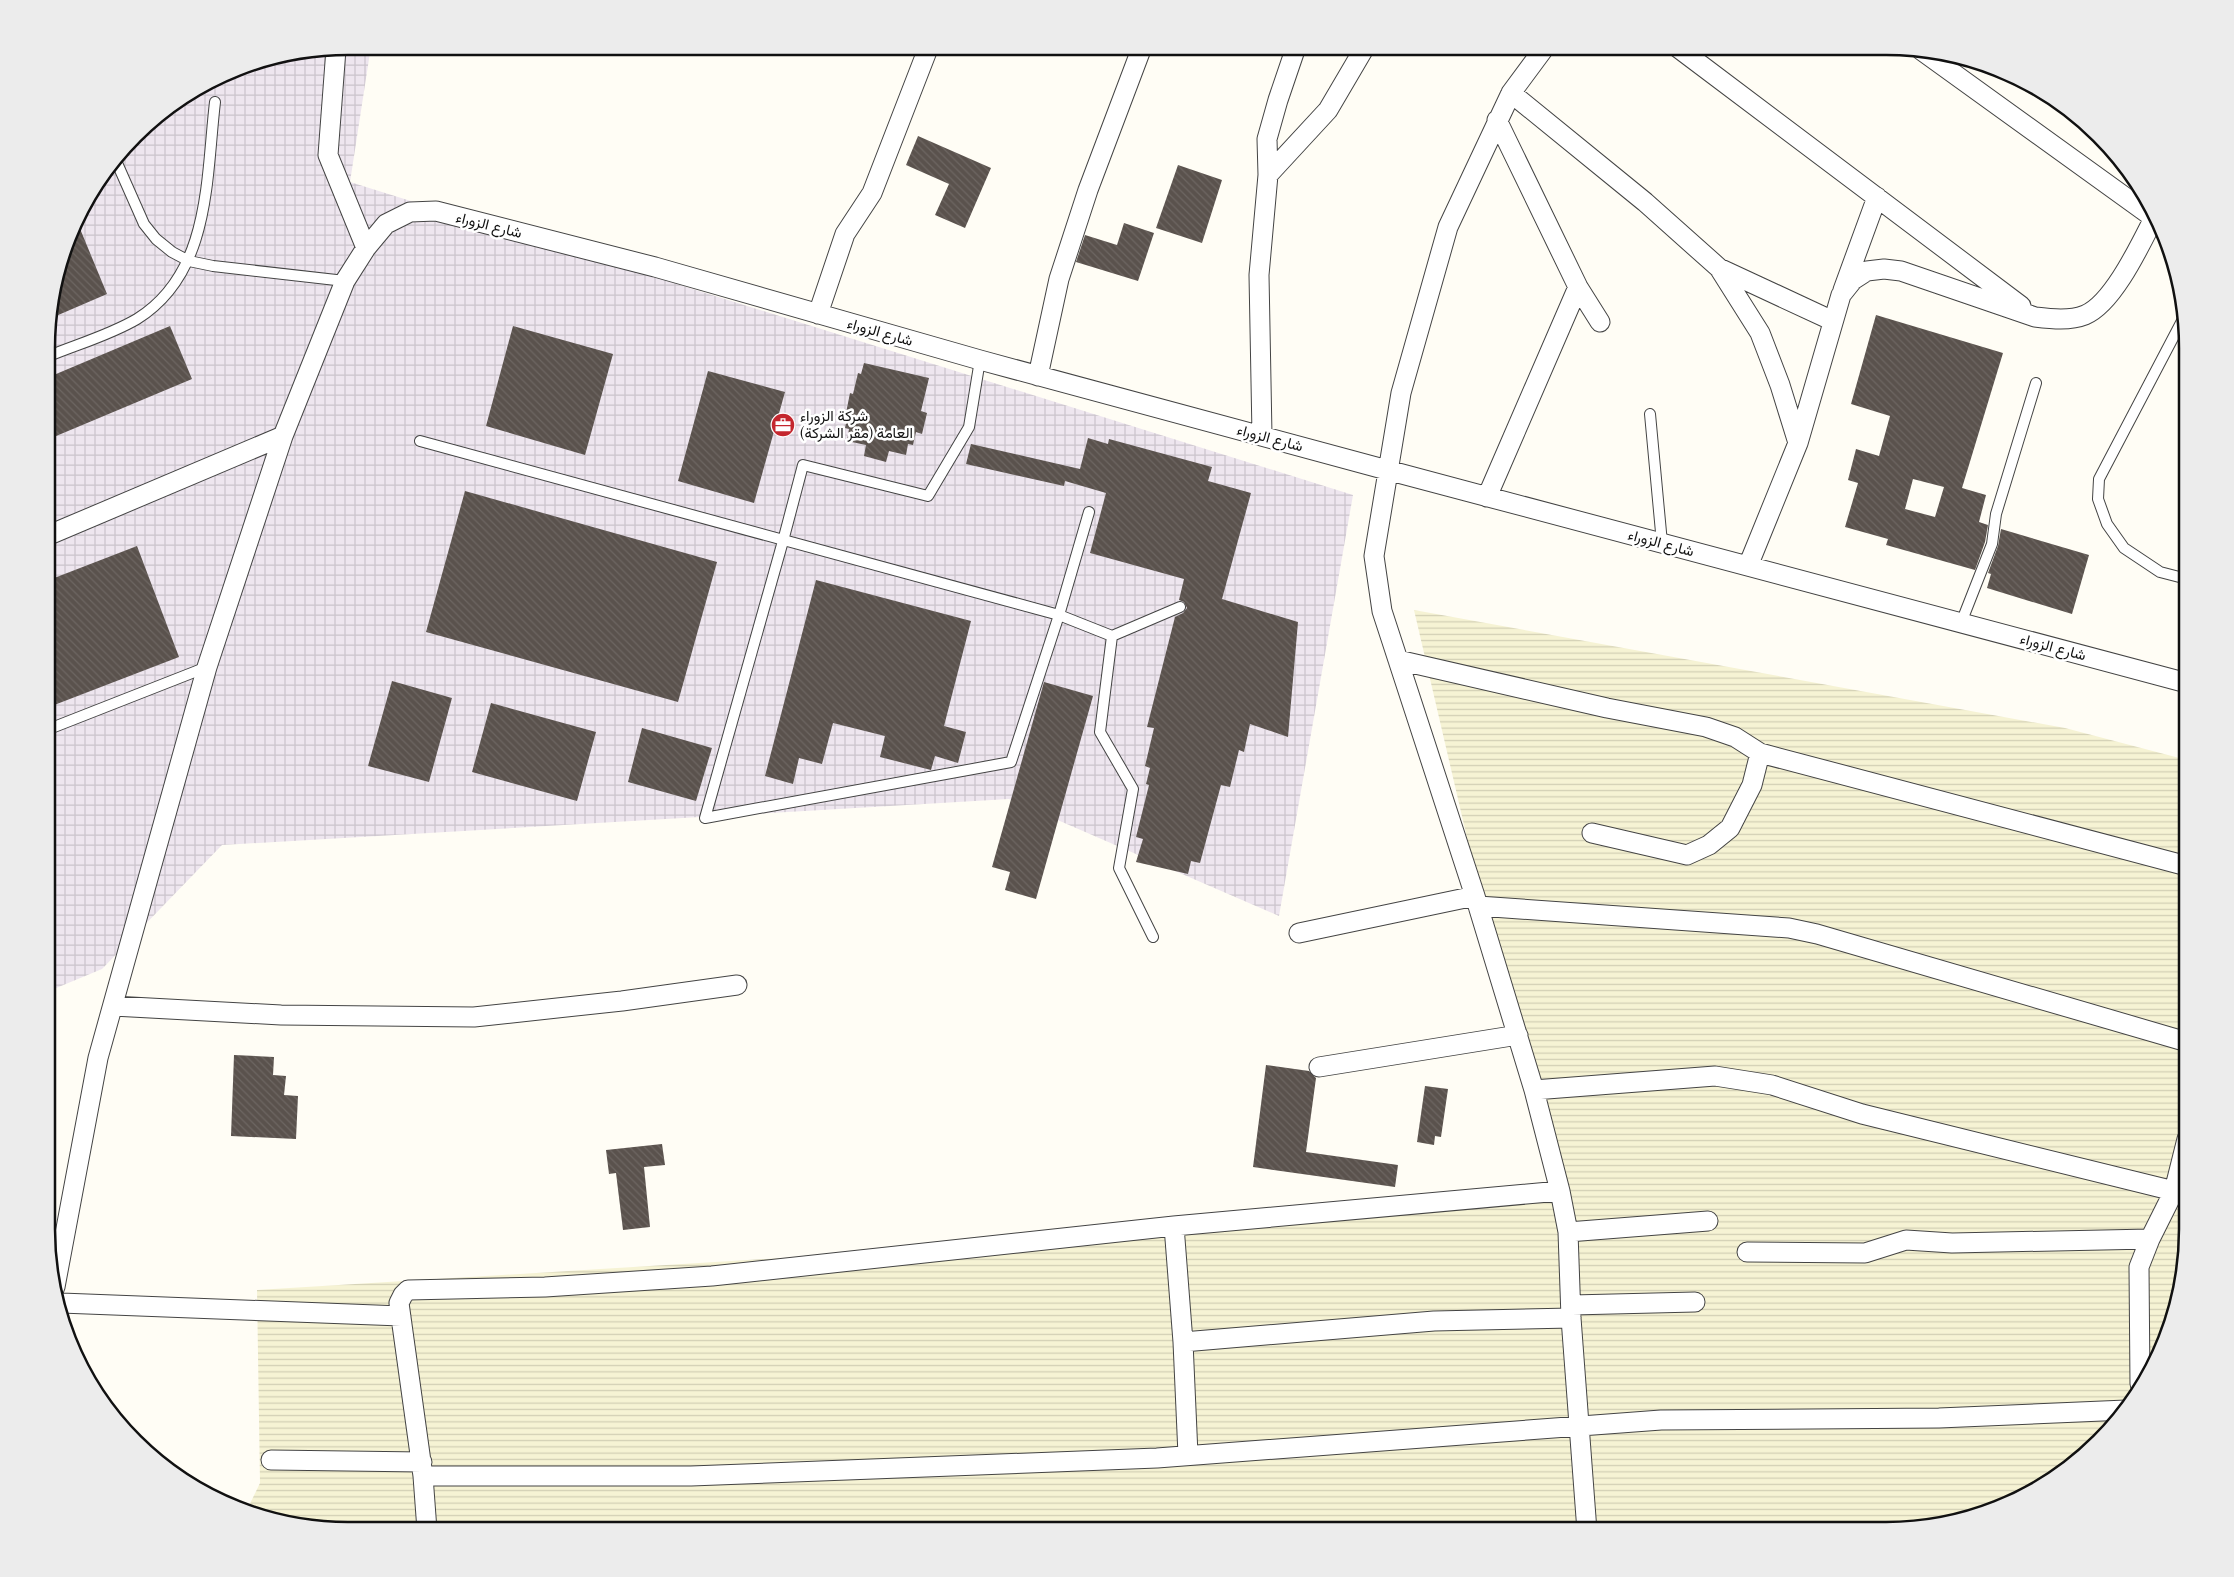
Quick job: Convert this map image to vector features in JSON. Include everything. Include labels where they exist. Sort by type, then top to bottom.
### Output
[{"type":"street","points":[[818,314],[845,234],[872,193],[926,55]]},
{"type":"street","points":[[1038,376],[1059,279],[1079,217],[1139,55]]},
{"type":"street","points":[[1262,435],[1259,275],[1268,175],[1267,139],[1293,55]]},
{"type":"street","points":[[1268,175],[1328,110],[1360,55]]},
{"type":"street","points":[[1539,55],[1511,93],[1448,227],[1401,393],[1374,556],[1382,611],[1477,901],[1534,1090],[1560,1191],[1568,1232],[1571,1311],[1586,1522]]},
{"type":"street","points":[[1688,55],[2035,316]]},
{"type":"street","points":[[335,56],[328,155],[366,248]]},
{"type":"street","points":[[1935,60],[2143,207]]},
{"type":"street","points":[[1511,93],[1645,202],[1719,268],[1760,333],[1780,385],[1798,443]]},
{"type":"street","points":[[1497,120],[1578,287],[1600,322]]},
{"type":"street","points":[[1748,566],[1798,443],[1841,295],[1877,197]]},
{"type":"street","name":"شارع الزوراء","points":[[58,1269],[98,1058],[207,667],[283,436],[345,281],[366,248],[386,224],[410,212],[436,211],[655,268],[1038,376],[2179,681]]},
{"type":"street","points":[[1841,295],[1853,280],[1867,271],[1884,269],[1901,271],[2035,316],[2054,320],[2086,315],[2100,305],[2130,263],[2151,223]]},
{"type":"street","points":[[1719,268],[1833,321]]},
{"type":"street","points":[[1488,497],[1578,287]]},
{"type":"street","points":[[55,532],[283,436]]},
{"type":"street","points":[[1398,660],[1607,708],[1706,727],[1735,737],[1760,752],[2179,864]]},
{"type":"street","points":[[1592,833],[1687,855],[1709,845],[1730,828],[1752,784],[1760,752]]},
{"type":"street","points":[[1298,933],[1477,901],[1789,928],[1817,934],[2179,1040]]},
{"type":"street","points":[[113,1006],[281,1015],[474,1017],[622,1001],[738,985]]},
{"type":"street","points":[[1319,1068],[1518,1035]]},
{"type":"street","points":[[1534,1090],[1714,1076],[1762,1083],[1862,1114],[2179,1191]]},
{"type":"street","points":[[426,1522],[423,1469],[399,1302],[408,1290],[545,1287],[712,1276],[1174,1226],[1560,1191]]},
{"type":"street","points":[[2140,1375],[2139,1267],[2150,1239],[2179,1194]]},
{"type":"street","points":[[1568,1232],[1708,1221]]},
{"type":"street","points":[[1174,1226],[1183,1342],[1188,1455]]},
{"type":"street","points":[[1747,1252],[1865,1253],[1906,1240],[1952,1243],[2150,1239]]},
{"type":"street","points":[[1183,1342],[1695,1302]]},
{"type":"street","points":[[65,1303],[401,1316]]},
{"type":"street","points":[[271,1460],[423,1469],[691,1476],[1188,1455],[1661,1420],[1939,1418],[2115,1410]]},
{"type":"lane","points":[[55,353],[136,319],[152,308],[167,294],[189,261],[201,220],[215,102]]},
{"type":"lane","points":[[119,167],[144,224],[156,239],[172,252],[189,261],[213,266],[345,281]]},
{"type":"lane","points":[[2178,329],[2099,479],[2098,499],[2107,524],[2124,548],[2160,572],[2179,577]]},
{"type":"lane","points":[[980,360],[969,427],[928,496],[803,465],[705,818],[1011,762],[1059,615],[1089,512]]},
{"type":"lane","points":[[1961,623],[1992,544],[1996,514],[2036,383]]},
{"type":"lane","points":[[1650,414],[1662,544]]},
{"type":"lane","points":[[420,441],[1059,615],[1112,636],[1180,607]]},
{"type":"lane","points":[[1112,636],[1100,732],[1133,788],[1119,868],[1153,937]]},
{"type":"lane","points":[[55,727],[207,667]]},
{"type":"shaded area","points":[[370,55],[350,182],[1353,495],[1279,916],[1009,799],[222,845],[102,969],[55,989],[55,348],[58,310],[65,272],[77,236],[104,185],[128,155],[155,128],[185,104],[236,77],[291,61],[329,56]]},
{"type":"shaded area","points":[[1414,610],[2065,728],[2179,758],[2179,1229],[2176,1267],[2169,1305],[2157,1341],[2140,1375],[2130,1392],[2106,1422],[2079,1449],[2049,1473],[1998,1500],[1943,1516],[1886,1522],[348,1522],[291,1516],[250,1505],[260,1483],[257,1290],[1010,1244],[1549,1190]]},
{"type":"building","points":[[918,136],[991,168],[965,228],[935,215],[949,184],[906,165]]},
{"type":"building","points":[[1178,165],[1222,180],[1202,243],[1156,228]]},
{"type":"building","points":[[1124,223],[1154,233],[1138,281],[1076,262],[1085,235],[1117,245]]},
{"type":"building","points":[[80,229],[107,294],[57,315],[65,272]]},
{"type":"building","points":[[1876,315],[2003,353],[1962,488],[1986,495],[1979,522],[1988,525],[1985,542],[1975,570],[1886,545],[1888,539],[1845,527],[1858,483],[1848,480],[1856,449],[1879,456],[1890,416],[1851,404]],"holes":[[[1913,479],[1944,487],[1935,517],[1905,509]]]},
{"type":"building","points":[[170,326],[192,379],[55,436],[55,374]]},
{"type":"building","points":[[513,326],[613,354],[585,455],[486,426]]},
{"type":"building","points":[[864,363],[929,378],[921,411],[927,413],[922,434],[916,432],[913,445],[908,444],[906,455],[889,451],[886,462],[864,456],[866,445],[847,441],[849,429],[845,428],[850,393],[853,394],[858,373],[861,374]]},
{"type":"building","points":[[708,371],[785,392],[754,503],[678,481]]},
{"type":"building","points":[[1088,438],[1108,444],[1109,439],[1212,467],[1208,481],[1251,493],[1222,599],[1298,622],[1288,737],[1250,724],[1244,752],[1239,750],[1230,787],[1221,785],[1200,863],[1191,861],[1188,874],[1136,862],[1143,839],[1136,837],[1149,785],[1146,784],[1150,768],[1145,766],[1154,728],[1147,727],[1175,617],[1183,613],[1187,608],[1184,602],[1179,600],[1184,579],[1090,553],[1106,493],[1065,481],[1064,486],[966,464],[971,444],[1080,469]]},
{"type":"building","points":[[465,491],[717,562],[678,702],[426,632]]},
{"type":"building","points":[[2001,529],[2089,555],[2072,614],[1987,588],[1991,574],[1988,573],[1998,546]]},
{"type":"building","points":[[137,546],[179,657],[55,705],[55,578]]},
{"type":"building","points":[[816,580],[971,621],[944,726],[966,732],[958,763],[935,756],[931,770],[880,757],[885,736],[833,723],[822,764],[799,758],[793,784],[765,776]]},
{"type":"building","points":[[392,681],[452,698],[429,782],[368,766]]},
{"type":"building","points":[[1044,682],[1093,696],[1036,899],[1005,890],[1010,872],[992,867]]},
{"type":"building","points":[[491,703],[596,732],[577,801],[472,772]]},
{"type":"building","points":[[642,728],[712,748],[696,801],[628,782]]},
{"type":"building","points":[[234,1055],[274,1057],[273,1075],[286,1076],[284,1095],[298,1096],[296,1139],[231,1136]]},
{"type":"building","points":[[1266,1065],[1309,1071],[1316,1078],[1306,1152],[1398,1165],[1395,1187],[1253,1167]]},
{"type":"building","points":[[1425,1086],[1448,1089],[1441,1137],[1435,1136],[1434,1145],[1417,1142]]},
{"type":"building","points":[[662,1144],[665,1165],[644,1167],[650,1227],[623,1230],[616,1173],[609,1174],[606,1150]]},
{"type":"place","name":"شركة الزوراء العامة (مقر الشركة)","points":[[783,425]]}]
